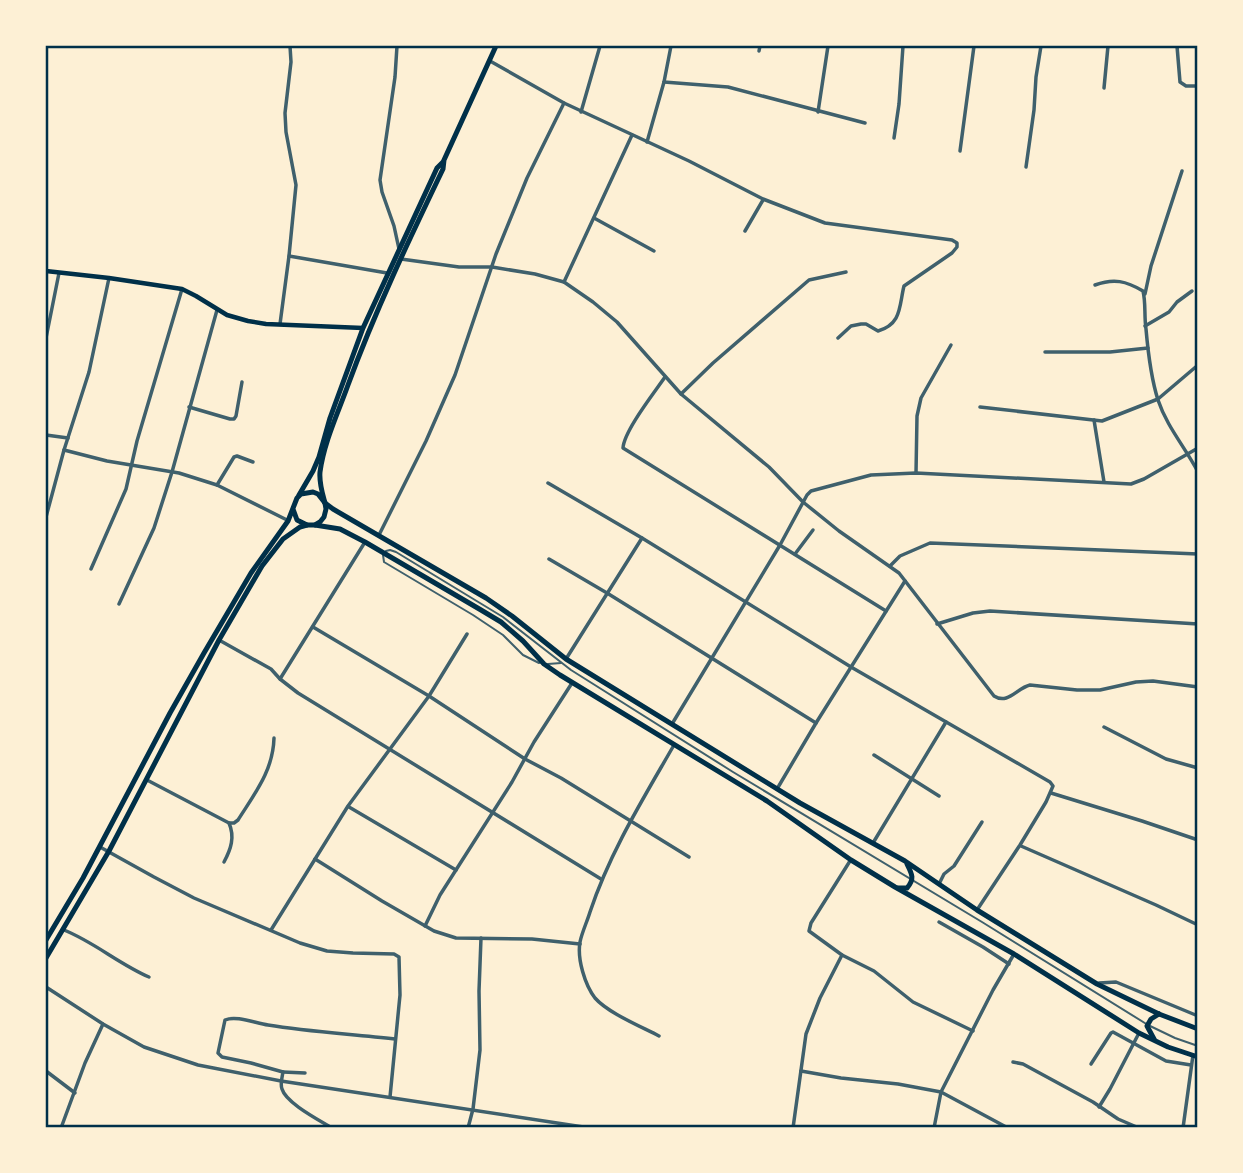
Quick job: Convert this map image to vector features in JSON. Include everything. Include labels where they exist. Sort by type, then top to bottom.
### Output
[{"type":"main road","points":[[315,524],[324,517],[326,509],[320,474],[330,418],[363,328],[496,46]]},
{"type":"main road","points":[[46,940],[100,847],[170,713],[251,573],[288,521],[297,498],[321,458],[368,330],[443,169],[444,160]]},
{"type":"main road","points":[[46,271],[182,289],[216,310],[248,321],[363,328]]},
{"type":"main road","points":[[297,498],[307,492],[318,494],[333,509],[486,598],[564,661],[777,789],[905,861],[977,910],[1097,984],[1159,1014],[1198,1029]]},
{"type":"main road","points":[[293,509],[297,520],[307,525]]},
{"type":"main road","points":[[46,958],[109,851],[219,640],[271,552],[287,535],[300,527],[315,524],[340,529],[365,541],[500,622],[523,641],[544,664],[572,683],[767,801],[895,887],[1014,954],[1139,1033],[1195,1056]]},
{"type":"main road","points":[[170,713],[179,719]]},
{"type":"main road","points":[[895,887],[907,888],[912,881],[913,876],[905,861]]},
{"type":"main road","points":[[1156,1041],[1148,1030],[1148,1025],[1151,1019],[1159,1014]]},
{"type":"street","points":[[280,324],[296,185],[285,113],[291,62],[290,46]]},
{"type":"street","points":[[397,46],[380,180],[399,249]]},
{"type":"street","points":[[582,112],[600,46]]},
{"type":"street","points":[[647,142],[671,46]]},
{"type":"street","points":[[818,112],[828,46]]},
{"type":"street","points":[[894,138],[903,46]]},
{"type":"street","points":[[960,151],[974,46]]},
{"type":"street","points":[[1026,167],[1041,46]]},
{"type":"street","points":[[1104,88],[1108,46]]},
{"type":"street","points":[[1177,46],[1180,82],[1186,86],[1198,86]]},
{"type":"street","points":[[489,60],[564,103],[763,199],[825,223],[911,233],[957,243],[952,253],[904,286],[894,323],[878,331],[866,324],[852,326],[838,338]]},
{"type":"street","points":[[664,82],[727,88],[865,123]]},
{"type":"street","points":[[379,535],[455,375],[496,254],[527,178],[564,103]]},
{"type":"street","points":[[564,282],[632,135]]},
{"type":"street","points":[[1144,296],[1182,171]]},
{"type":"street","points":[[745,231],[763,199]]},
{"type":"street","points":[[594,218],[654,251]]},
{"type":"street","points":[[289,256],[387,273]]},
{"type":"street","points":[[401,259],[535,274],[564,282],[593,302],[617,322],[681,394],[769,467],[803,502],[899,573],[999,700],[1006,699],[1030,685],[1100,690],[1153,681],[1198,687]]},
{"type":"street","points":[[681,394],[809,280],[846,272]]},
{"type":"street","points":[[46,338],[59,273]]},
{"type":"street","points":[[46,517],[89,372],[109,278]]},
{"type":"street","points":[[1096,285],[1109,280],[1143,291],[1148,348],[1158,399],[1167,422],[1198,472]]},
{"type":"street","points":[[91,569],[126,489],[143,418],[182,289]]},
{"type":"street","points":[[1145,326],[1169,312],[1192,291]]},
{"type":"street","points":[[120,604],[154,528],[216,310]]},
{"type":"street","points":[[916,473],[917,415],[921,398],[951,345]]},
{"type":"street","points":[[1045,352],[1110,352],[1148,348]]},
{"type":"street","points":[[980,407],[1101,421],[1158,399],[1198,365]]},
{"type":"street","points":[[665,377],[628,432],[623,448],[886,611]]},
{"type":"street","points":[[189,407],[234,419],[242,382]]},
{"type":"street","points":[[1094,419],[1104,482]]},
{"type":"street","points":[[46,435],[68,439]]},
{"type":"street","points":[[672,724],[811,491],[871,475],[916,473],[1131,484],[1198,448]]},
{"type":"street","points":[[64,450],[172,472],[217,485],[288,521]]},
{"type":"street","points":[[217,485],[234,457],[253,462]]},
{"type":"street","points":[[548,483],[851,667],[1050,782],[1053,786],[1051,793],[977,910]]},
{"type":"street","points":[[796,554],[813,530]]},
{"type":"street","points":[[564,661],[642,538]]},
{"type":"street","points":[[280,679],[365,541]]},
{"type":"street","points":[[890,566],[900,556],[930,543],[1198,554]]},
{"type":"street","points":[[549,559],[816,723]]},
{"type":"street","points":[[777,789],[905,580]]},
{"type":"street","points":[[937,624],[990,611],[1198,624]]},
{"type":"street","points":[[313,627],[689,857]]},
{"type":"street","points":[[271,930],[348,806],[429,696],[467,634]]},
{"type":"street","points":[[219,640],[271,669],[298,693],[601,879]]},
{"type":"street","points":[[425,926],[440,895],[572,683]]},
{"type":"street","points":[[873,843],[946,722]]},
{"type":"street","points":[[1104,726],[1166,759],[1198,768]]},
{"type":"street","points":[[147,780],[229,823],[234,823],[258,789],[273,756],[274,738]]},
{"type":"street","points":[[659,1036],[596,999],[589,989],[581,961],[580,944],[601,879],[674,745]]},
{"type":"street","points":[[874,755],[939,796]]},
{"type":"street","points":[[1051,793],[1198,840]]},
{"type":"street","points":[[348,806],[456,870]]},
{"type":"street","points":[[939,884],[982,822]]},
{"type":"street","points":[[224,862],[232,839],[233,831],[229,823]]},
{"type":"street","points":[[1020,845],[1198,925]]},
{"type":"street","points":[[100,847],[194,898],[300,943],[327,951],[394,954],[399,957],[400,995],[390,1097]]},
{"type":"street","points":[[315,859],[444,936],[532,939],[580,944]]},
{"type":"street","points":[[851,859],[809,932],[842,955],[874,971],[913,1002],[973,1031]]},
{"type":"street","points":[[939,922],[1009,964]]},
{"type":"street","points":[[64,930],[149,977]]},
{"type":"street","points":[[468,1128],[480,1050],[481,938]]},
{"type":"street","points":[[934,1128],[941,1092],[1014,954]]},
{"type":"street","points":[[793,1128],[806,1034],[820,998],[842,955]]},
{"type":"street","points":[[1097,984],[1116,982],[1198,1016]]},
{"type":"street","points":[[46,987],[144,1047],[198,1065],[281,1081],[590,1128]]},
{"type":"street","points":[[305,1073],[283,1072],[222,1058],[218,1053],[225,1020],[234,1017],[285,1028],[395,1039]]},
{"type":"street","points":[[61,1128],[103,1024]]},
{"type":"street","points":[[1091,1063],[1113,1032],[1166,1061],[1191,1065]]},
{"type":"street","points":[[1099,1107],[1139,1033]]},
{"type":"street","points":[[1183,1128],[1191,1065],[1195,1056]]},
{"type":"street","points":[[1013,1062],[1139,1128]]},
{"type":"street","points":[[46,1071],[75,1093]]},
{"type":"street","points":[[801,1071],[941,1092],[1008,1128]]},
{"type":"street","points":[[283,1072],[282,1092],[299,1107],[332,1128]]},
{"type":"lane","points":[[564,661],[544,664],[529,659],[503,635],[384,562],[384,552],[396,552],[465,593],[733,772],[1148,1025],[1198,1046]]}]
